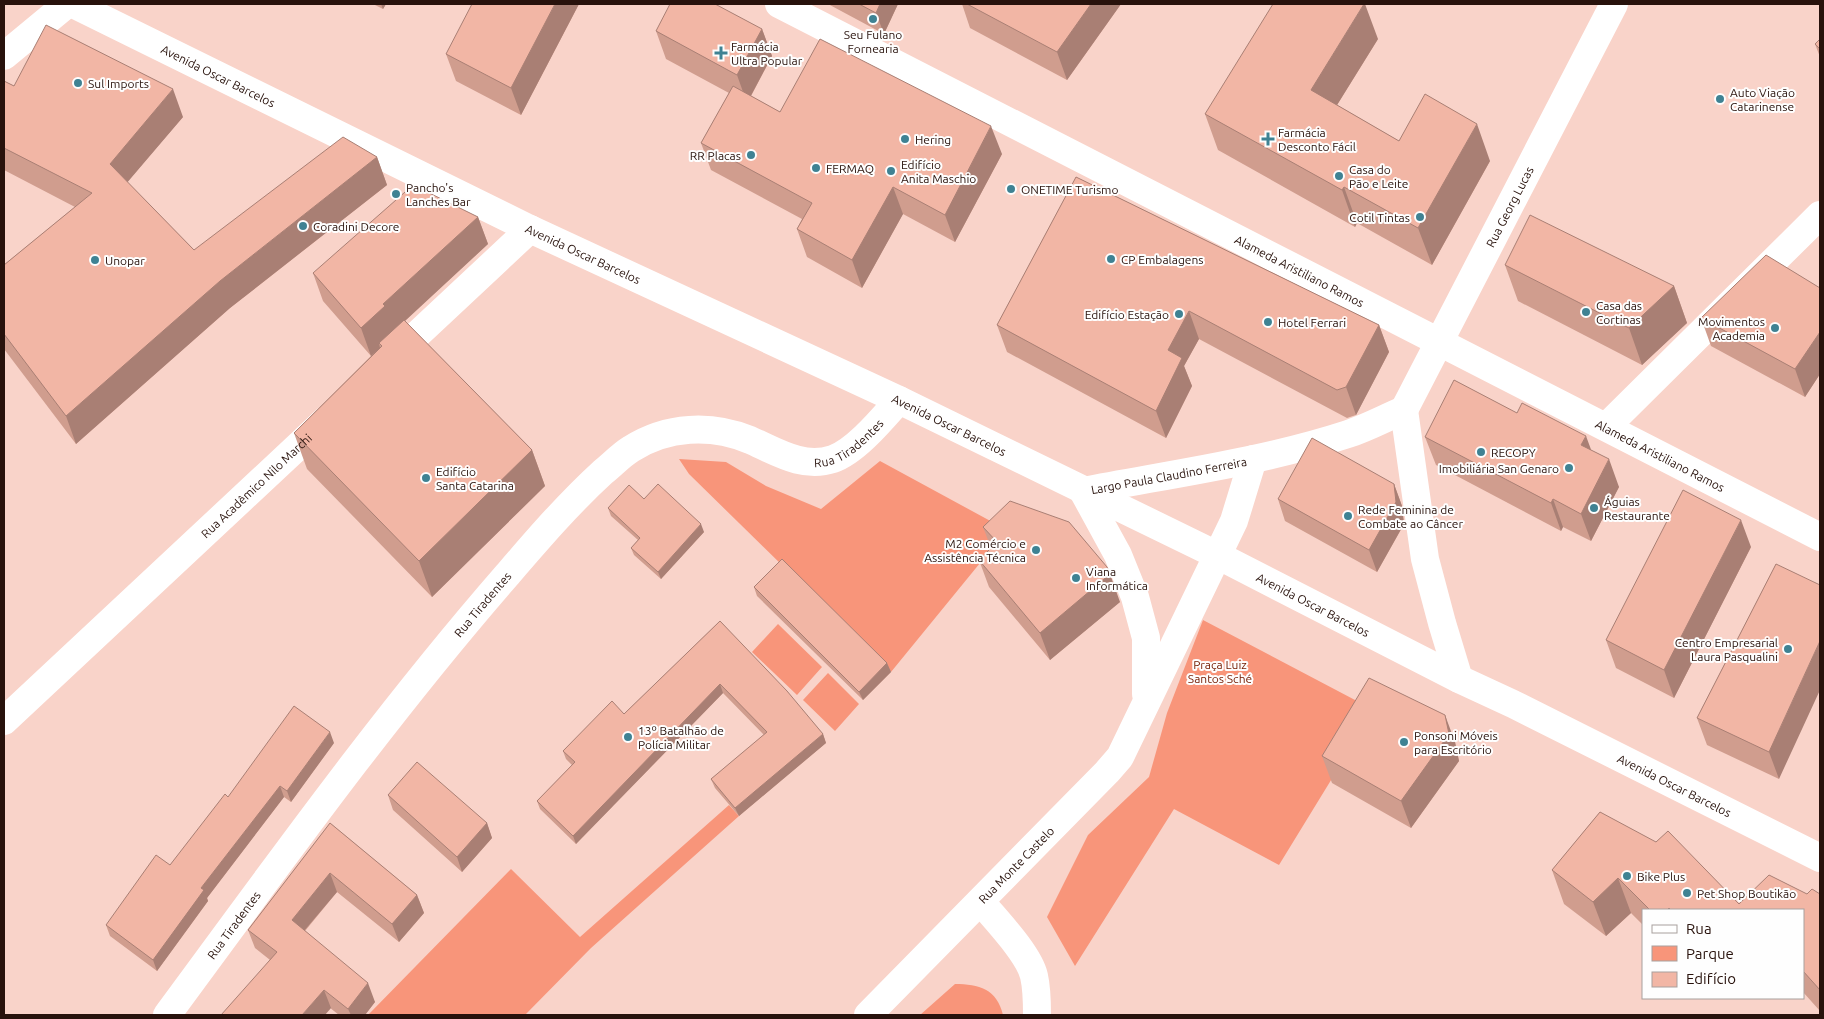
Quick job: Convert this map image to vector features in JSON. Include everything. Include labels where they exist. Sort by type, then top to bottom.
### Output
[{"type":"street","points":[[4,56],[67,4]]},
{"type":"street","name":"Avenida Oscar Barcelos","points":[[74,4],[530,229],[899,400],[1217,555],[1459,679],[1513,704],[1820,858]]},
{"type":"street","name":"Alameda Aristiliano Ramos","points":[[779,4],[1820,537]]},
{"type":"street","name":"Rua Georg Lucas","points":[[1404,410],[1614,4]]},
{"type":"street","points":[[1606,427],[1820,215]]},
{"type":"street","points":[[369,379],[530,229]]},
{"type":"street","name":"Rua Acadêmico Nilo Marchi","points":[[4,720],[347,400]]},
{"type":"street","name":"Rua Tiradentes","points":[[167,1015],[387,719],[459,630],[549,527],[590,484],[629,449],[660,434],[694,428],[731,434],[747,439],[790,459],[812,463],[835,459],[876,427],[899,400]]},
{"type":"street","points":[[1404,410],[1426,559],[1442,623],[1459,679]]},
{"type":"street","name":"Largo Paula Claudino Ferreira","points":[[1083,491],[1253,459],[1299,448],[1349,433],[1404,410]]},
{"type":"street","name":"Largo Paula Claudino Ferreira","points":[[1217,555],[1234,521],[1253,459]]},
{"type":"street","name":"Rua Monte Castelo","points":[[1083,491],[1118,555],[1136,597],[1146,638],[1146,701]]},
{"type":"street","name":"Rua Monte Castelo","points":[[868,1015],[981,902],[1120,757],[1217,555]]},
{"type":"street","points":[[981,902],[1019,947],[1034,974],[1037,1015]]},
{"type":"green space","points":[[679,459],[726,462],[766,486],[821,509],[880,461],[1007,530],[891,672],[689,474]]},
{"type":"green space","name":"Praça Luiz Santos Sché","points":[[1203,620],[1374,710],[1279,865],[1174,809],[1075,966],[1047,917],[1088,835],[1149,777],[1167,713]]},
{"type":"green space","points":[[778,624],[822,667],[797,695],[752,652]]},
{"type":"green space","points":[[828,673],[859,704],[835,731],[803,700]]},
{"type":"green space","points":[[729,805],[739,816],[591,948],[525,1015],[368,1015],[511,869],[580,937]]},
{"type":"green space","points":[[955,984],[972,985],[986,990],[996,999],[1003,1015],[920,1015]]},
{"type":"building","points":[[472,4],[555,4],[511,88],[446,54]]},
{"type":"building","points":[[670,4],[715,4],[762,29],[737,75],[656,31]]},
{"type":"building","points":[[859,4],[880,4],[876,13]]},
{"type":"building","points":[[967,4],[1091,4],[1057,52]]},
{"type":"building","points":[[1273,4],[1364,4],[1311,90],[1399,141],[1425,94],[1477,124],[1418,228],[1344,187],[1342,190],[1205,114]]},
{"type":"building","name":"Unopar","points":[[46,25],[173,89],[110,164],[194,250],[343,137],[377,157],[220,281],[66,416],[4,334],[4,265],[92,193],[4,148],[4,81],[14,86]]},
{"type":"building","points":[[820,39],[991,126],[945,215],[893,187],[852,260],[797,229],[812,203],[701,143],[733,86],[780,112]]},
{"type":"building","points":[[1820,39],[1820,49],[1815,44]]},
{"type":"building","points":[[1076,177],[1379,325],[1346,387],[1337,390],[1189,311],[1168,350],[1182,358],[1156,411],[997,325]]},
{"type":"building","points":[[413,185],[478,217],[383,304],[385,306],[361,328],[313,273]]},
{"type":"building","points":[[1530,215],[1674,286],[1629,328],[1505,265]]},
{"type":"building","points":[[1766,255],[1820,288],[1820,332],[1795,369],[1701,318]]},
{"type":"building","name":"Edifício Santa Catarina","points":[[404,320],[532,450],[419,561],[294,433],[382,346],[379,343]]},
{"type":"building","points":[[1454,380],[1517,413],[1522,403],[1586,436],[1581,445],[1609,459],[1581,514],[1553,499],[1551,503],[1425,437]]},
{"type":"building","name":"Rede Feminina de Combate ao Câncer","points":[[1312,438],[1394,484],[1396,502],[1369,550],[1278,499]]},
{"type":"building","points":[[658,484],[701,524],[658,572],[631,548],[640,538],[608,508],[629,485],[644,499]]},
{"type":"building","points":[[1683,490],[1741,520],[1664,670],[1606,640]]},
{"type":"building","points":[[1010,501],[1069,522],[1107,567],[1110,574],[1040,633],[979,560],[997,542],[983,527]]},
{"type":"building","points":[[782,559],[887,663],[859,692],[754,587]]},
{"type":"building","name":"Centro Empresarial Laura Pasqualini","points":[[1776,564],[1820,585],[1820,641],[1769,752],[1697,718]]},
{"type":"building","points":[[720,621],[787,691],[823,734],[735,808],[711,779],[767,732],[720,684],[573,836],[537,801],[575,762],[563,751],[612,701],[624,714]]},
{"type":"building","points":[[1369,678],[1445,715],[1449,734],[1401,801],[1322,756]]},
{"type":"building","points":[[294,706],[330,732],[287,791],[280,786],[201,888],[204,890],[153,960],[106,925],[156,855],[170,865],[225,794],[228,797]]},
{"type":"building","points":[[417,762],[487,823],[457,857],[388,795]]},
{"type":"building","points":[[1600,812],[1656,842],[1668,831],[1739,904],[1769,875],[1807,894],[1812,889],[1820,894],[1820,990],[1804,972],[1804,909],[1649,909],[1618,878],[1593,902],[1552,870]]},
{"type":"building","points":[[330,823],[417,895],[392,924],[330,873],[292,920],[368,983],[348,1009],[324,990],[302,1015],[221,1015],[277,952],[248,930]]},
{"type":"place","name":"Seu Fulano Fornearia","points":[[873,19]]},
{"type":"place","name":"Farmácia Ultra Popular","points":[[721,53]]},
{"type":"place","name":"Sul Imports","points":[[78,83]]},
{"type":"place","name":"Auto Viação Catarinense","points":[[1720,99]]},
{"type":"place","name":"Hering","points":[[905,139]]},
{"type":"place","name":"Farmácia Desconto Fácil","points":[[1268,139]]},
{"type":"place","name":"RR Placas","points":[[751,155]]},
{"type":"place","name":"FERMAQ","points":[[816,168]]},
{"type":"place","name":"Edifício Anita Maschio","points":[[891,171]]},
{"type":"place","name":"Casa do Pão e Leite","points":[[1339,176]]},
{"type":"place","name":"ONETIME Turismo","points":[[1011,189]]},
{"type":"place","name":"Pancho's Lanches Bar","points":[[396,194]]},
{"type":"place","name":"Cotil Tintas","points":[[1420,217]]},
{"type":"place","name":"Coradini Decore","points":[[303,226]]},
{"type":"place","name":"CP Embalagens","points":[[1111,259]]},
{"type":"place","name":"Unopar","points":[[95,260]]},
{"type":"place","name":"Casa das Cortinas","points":[[1586,312]]},
{"type":"place","name":"Edifício Estação","points":[[1179,314]]},
{"type":"place","name":"Hotel Ferrari","points":[[1268,322]]},
{"type":"place","name":"Movimentos Academia","points":[[1775,328]]},
{"type":"place","name":"RECOPY","points":[[1481,452]]},
{"type":"place","name":"Imobiliária San Genaro","points":[[1569,468]]},
{"type":"place","name":"Edifício Santa Catarina","points":[[426,478]]},
{"type":"place","name":"Águias Restaurante","points":[[1594,508]]},
{"type":"place","name":"Rede Feminina de Combate ao Câncer","points":[[1348,516]]},
{"type":"place","name":"M2 Comércio e Assistência Técnica","points":[[1036,550]]},
{"type":"place","name":"Viana Informática","points":[[1076,578]]},
{"type":"place","name":"Centro Empresarial Laura Pasqualini","points":[[1788,649]]},
{"type":"place","name":"13º Batalhão de Polícia Militar","points":[[628,737]]},
{"type":"place","name":"Ponsoni Móveis para Escritório","points":[[1404,742]]},
{"type":"place","name":"Bike Plus","points":[[1627,876]]},
{"type":"place","name":"Pet Shop Boutikão","points":[[1687,893]]}]
